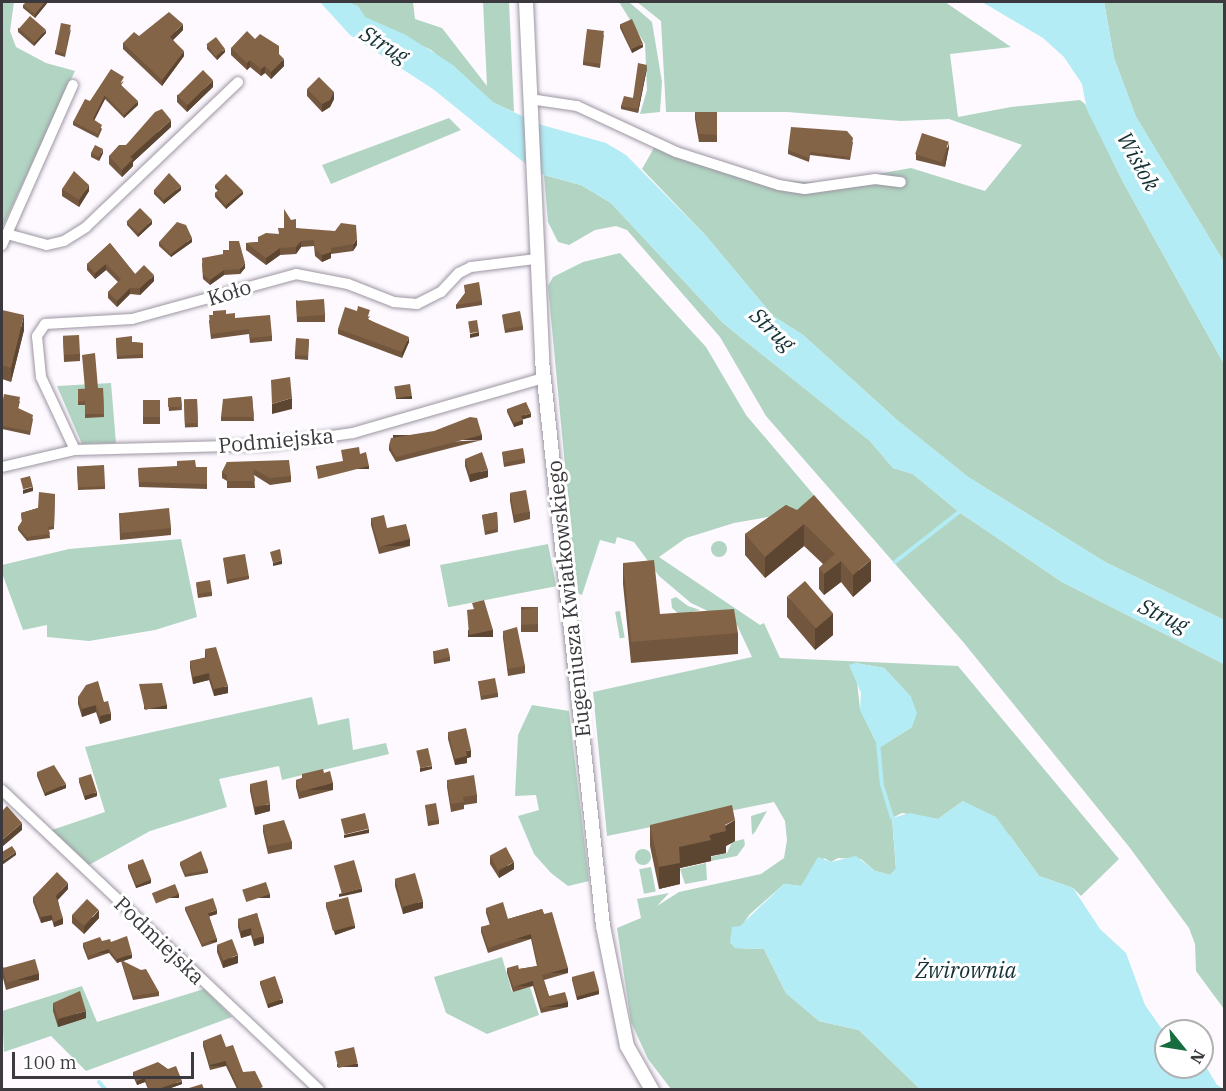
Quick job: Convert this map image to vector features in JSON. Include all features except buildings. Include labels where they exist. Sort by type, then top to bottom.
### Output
[{"type":"street","name":"Eugeniusza Kwiatkowskiego","points":[[526,2],[535,259],[544,378],[607,956],[627,1046],[652,1089]]},
{"type":"street","points":[[7,234],[47,245],[64,241],[86,227],[238,82]]},
{"type":"street","points":[[2,245],[74,85]]},
{"type":"street","points":[[530,99],[577,106],[676,152],[779,185],[805,189],[875,179],[901,182]]},
{"type":"street","name":"Koło","points":[[75,450],[41,377],[37,336],[40,326],[132,319],[296,274],[348,284],[394,302],[417,304],[441,292],[459,273],[471,267],[535,259]]},
{"type":"street","name":"Podmiejska","points":[[2,467],[75,450],[268,446],[311,439],[411,419],[544,378]]},
{"type":"street","name":"Podmiejska","points":[[2,790],[319,1089]]},
{"type":"green space","points":[[2,2],[14,2],[10,31],[16,47],[46,63],[75,71],[2,228]]},
{"type":"green space","points":[[348,2],[413,2],[415,19],[442,28],[487,86],[483,2],[509,2],[514,112],[494,103],[431,50],[364,17],[358,7]]},
{"type":"green space","points":[[619,2],[629,2],[652,22],[662,82],[660,112],[640,114],[647,90],[645,44]]},
{"type":"green space","points":[[637,2],[945,2],[1011,47],[950,54],[958,117],[1011,107],[1080,100],[1085,104],[1123,182],[1224,364],[1224,620],[1105,562],[968,477],[897,420],[803,335],[773,316],[706,236],[642,169],[655,146],[775,180],[827,183],[911,168],[985,191],[1022,145],[949,119],[901,121],[787,112],[666,112],[661,21]]},
{"type":"green space","points":[[1104,2],[1224,2],[1224,262],[1136,117],[1114,58]]},
{"type":"green space","points":[[449,118],[461,130],[331,184],[322,165]]},
{"type":"green space","points":[[544,175],[581,185],[611,203],[723,323],[870,441],[893,468],[913,474],[959,512],[1062,582],[1224,664],[1224,1009],[1196,971],[1195,944],[1189,928],[1130,848],[964,643],[766,416],[720,337],[627,230],[616,226],[595,230],[569,245],[558,242],[548,222]]},
{"type":"green space","points":[[620,253],[706,347],[746,415],[824,507],[734,523],[686,538],[659,557],[760,625],[764,623],[780,658],[958,666],[1119,859],[1081,896],[1073,888],[1039,876],[1010,836],[963,801],[938,819],[902,813],[892,818],[896,869],[890,875],[875,871],[861,859],[838,858],[831,862],[824,858],[801,886],[784,884],[750,914],[730,942],[735,948],[764,949],[786,993],[819,1021],[859,1030],[920,1089],[671,1089],[648,1059],[631,1022],[617,928],[641,918],[637,899],[669,893],[657,906],[679,892],[761,874],[784,858],[787,840],[785,821],[774,802],[607,836],[593,692],[752,657],[737,625],[691,603],[659,576],[634,542],[617,537],[615,544],[600,540],[582,595],[577,593],[548,286],[553,277],[583,262]],"holes":[[[855,663],[884,668],[911,697],[912,727],[879,748],[860,709]]]},
{"type":"green space","points":[[111,383],[116,443],[82,444],[57,386]]},
{"type":"green space","points":[[181,539],[197,617],[155,630],[89,641],[47,637],[47,625],[23,630],[2,573],[2,565],[69,549]]},
{"type":"green space","points":[[719,541],[727,549],[719,557],[711,549]]},
{"type":"green space","points":[[548,544],[556,586],[448,607],[440,565]]},
{"type":"green space","points":[[676,597],[688,606],[700,610],[680,615],[672,608],[671,599]]},
{"type":"green space","points":[[620,611],[625,638],[620,638],[615,612]]},
{"type":"green space","points":[[312,697],[318,725],[349,718],[353,750],[386,743],[389,754],[282,780],[279,766],[219,779],[227,807],[150,831],[89,865],[52,830],[105,812],[85,747]]},
{"type":"green space","points":[[532,705],[569,711],[589,881],[568,886],[551,873],[534,854],[518,816],[539,810],[536,795],[515,796],[518,735]]},
{"type":"green space","points":[[767,811],[755,832],[752,835],[751,816]]},
{"type":"green space","points":[[744,839],[745,845],[737,856],[711,861],[710,857],[727,853],[732,842]]},
{"type":"green space","points":[[643,849],[651,857],[643,865],[635,857]]},
{"type":"green space","points":[[706,863],[707,880],[685,884],[680,869]]},
{"type":"green space","points":[[651,867],[656,892],[644,894],[639,869]]},
{"type":"green space","points":[[502,957],[512,992],[530,987],[539,1015],[487,1034],[446,1013],[434,977]]},
{"type":"green space","points":[[82,986],[97,1022],[204,989],[232,1017],[86,1071],[51,1036],[4,1052],[2,1011]]},
{"type":"water","name":"Strug","points":[[320,2],[348,2],[358,6],[365,17],[406,35],[453,65],[494,103],[542,125],[606,143],[626,155],[706,236],[773,316],[803,335],[897,420],[968,477],[1105,562],[1224,620],[1224,664],[1062,582],[959,512],[913,474],[893,468],[870,441],[723,323],[611,203],[581,185],[544,175],[522,161],[433,89],[350,35]]},
{"type":"water","name":"Wisłok","points":[[982,2],[1104,2],[1114,58],[1136,117],[1224,262],[1224,364],[1123,182],[1087,110],[1082,84],[1064,57],[1043,38]]},
{"type":"water","points":[[855,663],[884,668],[911,697],[917,713],[912,727],[879,748],[860,710],[861,693],[849,665]]},
{"type":"water","name":"Żwirownia","points":[[963,801],[996,817],[1039,876],[1073,888],[1100,929],[1126,953],[1145,1005],[1155,1019],[1154,1079],[1213,1079],[1217,1085],[1224,1089],[920,1089],[859,1030],[819,1021],[786,993],[764,949],[735,948],[730,942],[732,927],[740,926],[784,884],[801,886],[818,857],[831,862],[856,856],[875,871],[890,875],[896,868],[892,818],[910,813],[938,819]]},
{"type":"waterway","points":[[895,562],[959,512]]},
{"type":"waterway","points":[[878,743],[882,785],[892,818]]},
{"type":"waterway","points":[[99,1082],[106,1090]]}]
